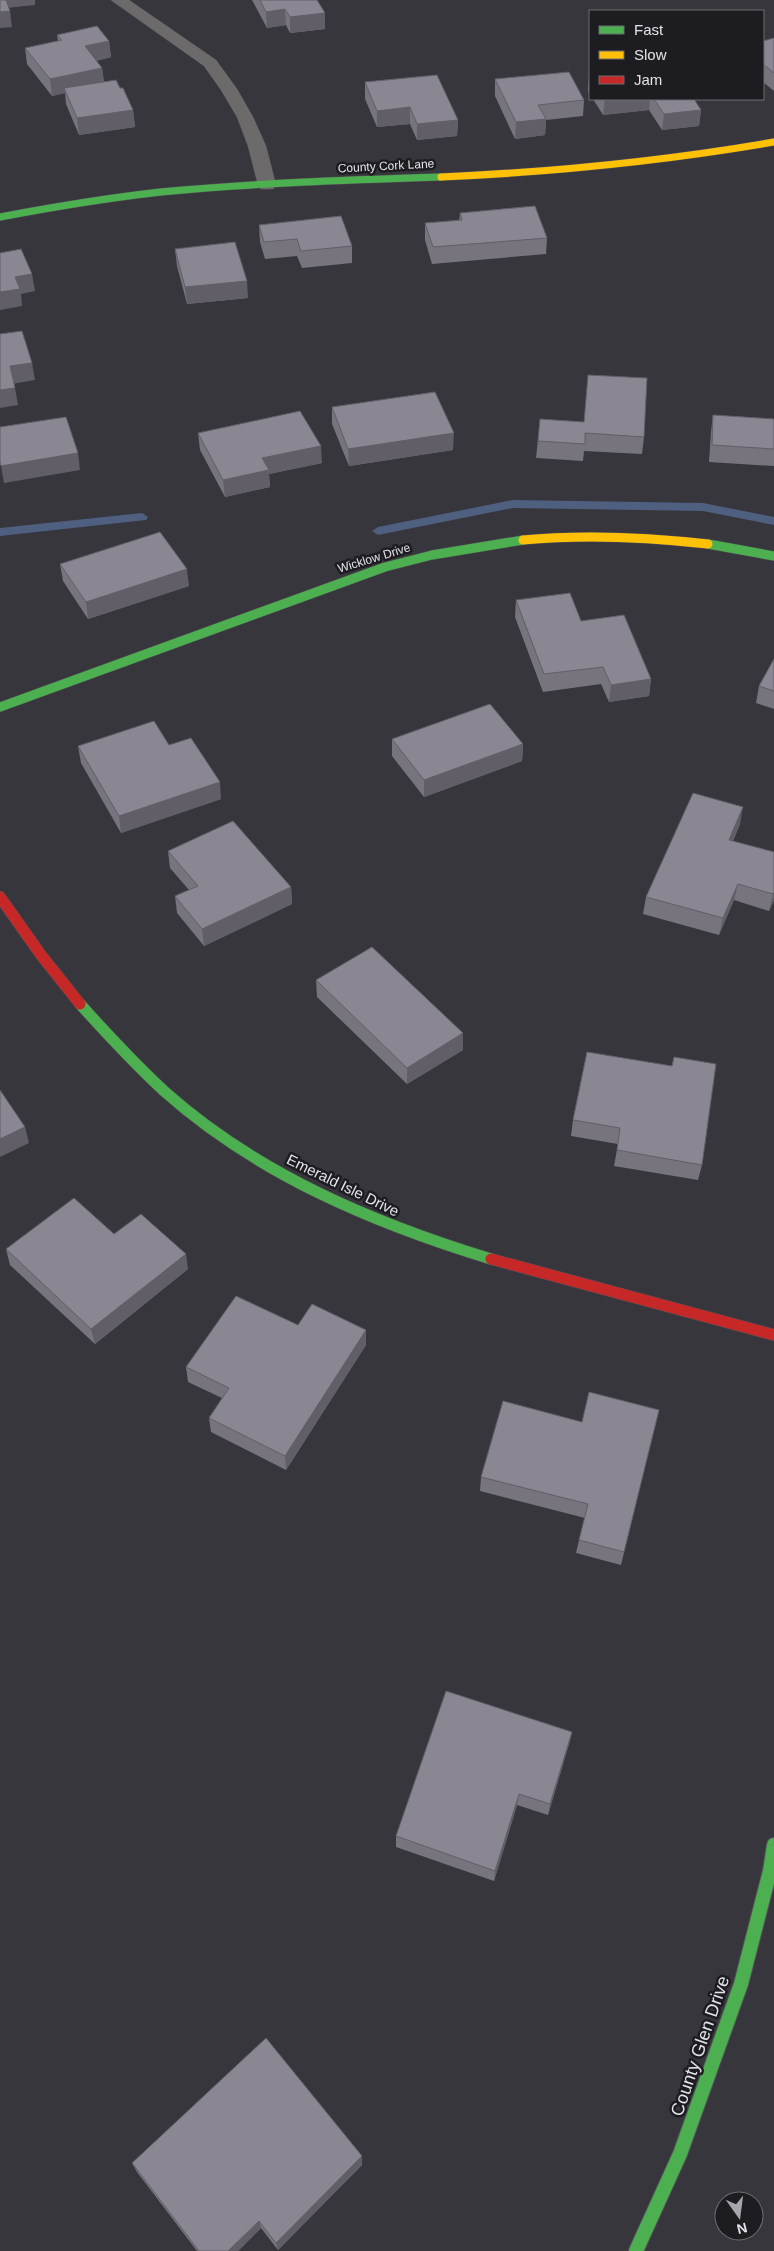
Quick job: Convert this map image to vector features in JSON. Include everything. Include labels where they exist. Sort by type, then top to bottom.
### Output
[{"type":"street","points":[[119,0],[210,63],[229,89],[245,117],[258,146],[267,185]]},
{"type":"street","name":"County Cork Lane","points":[[0,217],[56,207],[182,190],[540,172],[634,164],[724,152],[774,142]]},
{"type":"street","name":"Wicklow Drive","points":[[0,708],[290,603],[337,584],[386,567],[437,554],[489,545],[542,539],[595,537],[704,543],[774,556]]},
{"type":"street","name":"Emerald Isle Drive","points":[[0,897],[40,954],[103,1032],[146,1075],[193,1116],[306,1188],[372,1218],[440,1245],[774,1335]]},
{"type":"street","name":"County Glen Drive","points":[[636,2251],[680,2154],[741,1984],[770,1871],[774,1845]]},
{"type":"building","points":[[0,0],[6,0],[10,11],[0,12]]},
{"type":"building","points":[[260,0],[317,0],[325,13],[290,17],[285,9],[266,12]]},
{"type":"building","points":[[97,26],[109,41],[85,46],[102,68],[50,79],[25,48],[62,40],[57,35]]},
{"type":"building","points":[[774,38],[774,73],[764,65],[764,41]]},
{"type":"building","points":[[569,72],[584,100],[538,105],[546,119],[516,122],[495,79]]},
{"type":"building","points":[[437,75],[458,120],[417,124],[410,107],[377,111],[365,82]]},
{"type":"building","points":[[116,80],[120,88],[123,88],[133,110],[77,118],[64,88]]},
{"type":"building","points":[[655,100],[695,100],[701,110],[664,114]]},
{"type":"building","points":[[535,206],[547,238],[433,247],[425,223],[462,220],[460,213]]},
{"type":"building","points":[[341,216],[352,246],[301,251],[297,239],[264,242],[259,225]]},
{"type":"building","points":[[235,242],[247,281],[185,287],[175,249]]},
{"type":"building","points":[[21,249],[32,274],[15,277],[20,289],[0,292],[0,253]]},
{"type":"building","points":[[22,331],[32,363],[10,366],[15,388],[0,390],[0,334]]},
{"type":"building","points":[[588,375],[647,378],[644,437],[585,433],[585,444],[538,441],[540,419],[584,422]]},
{"type":"building","points":[[435,392],[454,433],[348,449],[332,407]]},
{"type":"building","points":[[300,411],[321,446],[262,458],[269,470],[223,480],[198,433]]},
{"type":"building","points":[[713,415],[774,419],[774,449],[712,445]]},
{"type":"building","points":[[66,417],[78,453],[1,466],[0,427]]},
{"type":"building","points":[[160,532],[187,569],[86,602],[60,564]]},
{"type":"building","points":[[570,593],[581,621],[624,615],[651,679],[611,685],[603,667],[544,674],[516,600]]},
{"type":"building","points":[[774,659],[774,691],[759,686]]},
{"type":"building","points":[[490,704],[523,744],[424,780],[392,739]]},
{"type":"building","points":[[154,721],[169,745],[191,738],[220,782],[119,816],[78,746]]},
{"type":"building","points":[[693,793],[743,807],[729,840],[774,852],[773,894],[738,884],[723,918],[646,897]]},
{"type":"building","points":[[233,821],[291,887],[202,929],[175,896],[198,886],[168,851]]},
{"type":"building","points":[[372,947],[463,1033],[407,1068],[316,980]]},
{"type":"building","points":[[587,1052],[672,1066],[674,1057],[716,1064],[702,1165],[617,1150],[620,1128],[573,1120]]},
{"type":"building","points":[[0,1090],[25,1127],[0,1139]]},
{"type":"building","points":[[74,1198],[114,1234],[141,1214],[186,1254],[91,1329],[6,1249]]},
{"type":"building","points":[[236,1296],[298,1325],[312,1304],[366,1330],[285,1456],[209,1418],[229,1388],[186,1367]]},
{"type":"building","points":[[589,1392],[659,1410],[624,1552],[579,1540],[588,1504],[481,1477],[503,1401],[582,1422]]},
{"type":"building","points":[[446,1691],[572,1732],[550,1804],[519,1794],[495,1871],[396,1836]]},
{"type":"building","points":[[266,2038],[362,2156],[276,2243],[259,2221],[228,2251],[199,2251],[132,2163]]},
{"type":"waterway","points":[[378,531],[513,504],[703,507],[774,521]]},
{"type":"waterway","points":[[0,532],[142,517]]},
{"type":"traffic: fast","points":[[0,217],[115,198],[216,187],[441,177]]},
{"type":"traffic: fast","points":[[0,707],[385,567],[432,555],[523,540]]},
{"type":"traffic: fast","points":[[708,544],[774,556]]},
{"type":"traffic: fast","points":[[80,1004],[121,1050],[166,1092],[214,1130],[265,1163],[319,1193],[374,1219],[432,1241],[491,1259]]},
{"type":"traffic: fast","points":[[636,2251],[680,2154],[741,1984],[770,1871],[774,1845]]},
{"type":"traffic: slow","points":[[441,177],[525,173],[608,166],[774,142]]},
{"type":"traffic: slow","points":[[523,540],[616,536],[708,544]]},
{"type":"traffic: jam","points":[[0,897],[41,955],[80,1004]]},
{"type":"traffic: jam","points":[[491,1259],[774,1335]]}]
